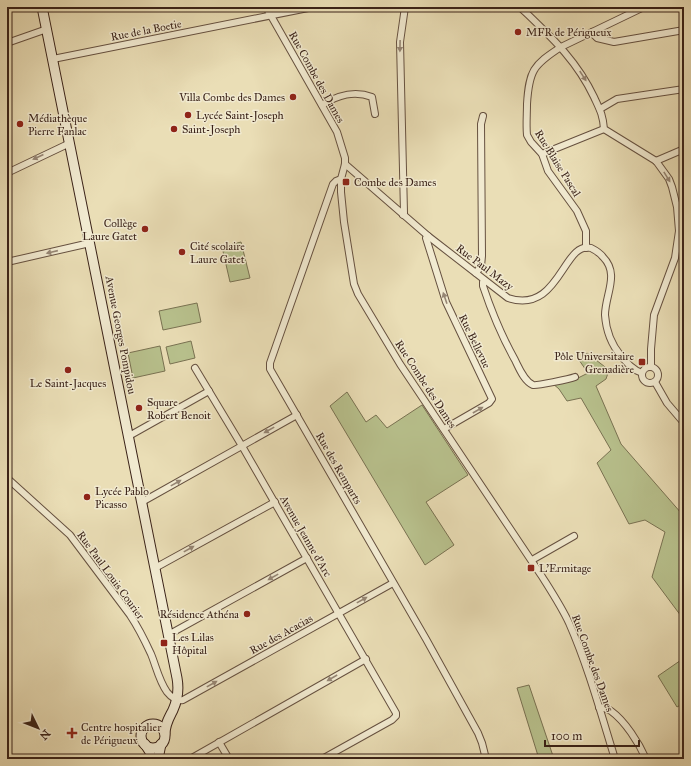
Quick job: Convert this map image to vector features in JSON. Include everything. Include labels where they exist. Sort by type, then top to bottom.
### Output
[{"type":"main road","name":"Avenue Georges Pompidou","points":[[42,7],[179,688],[166,712],[155,724]]},
{"type":"main road","name":"Avenue Georges Pompidou","points":[[165,734],[174,698]]},
{"type":"main road","points":[[151,759],[150,752],[142,741],[141,736],[142,730],[146,726],[155,724],[162,728],[165,734],[158,759]]},
{"type":"main road","points":[[145,744],[152,747],[161,744]]},
{"type":"street","name":"Rue Combe des Dames","points":[[266,7],[337,132],[346,164],[341,179],[344,222],[354,284],[358,294],[393,353],[532,560],[568,622],[599,707],[615,759]]},
{"type":"street","name":"Rue de la Boetie","points":[[53,59],[313,7]]},
{"type":"street","points":[[403,215],[400,42],[405,7]]},
{"type":"street","points":[[520,7],[561,47],[586,80],[603,116],[604,129]]},
{"type":"street","name":"Rue Blaise Pascal","points":[[586,248],[586,231],[582,220],[548,170],[542,154],[527,135],[528,84],[531,74],[536,66],[550,54],[561,47],[644,7]]},
{"type":"street","points":[[7,43],[47,29]]},
{"type":"street","points":[[592,32],[597,38],[614,42],[684,30]]},
{"type":"street","points":[[600,110],[617,99],[684,89]]},
{"type":"street","points":[[322,105],[345,94],[365,94],[372,97],[376,114]]},
{"type":"street","points":[[476,274],[481,266],[482,256],[481,124],[483,116]]},
{"type":"street","points":[[542,154],[604,129]]},
{"type":"street","points":[[604,129],[656,161],[669,179],[677,207],[679,230],[678,241],[675,258],[654,316],[651,366]]},
{"type":"street","points":[[7,173],[70,143]]},
{"type":"street","points":[[656,161],[684,149]]},
{"type":"street","name":"Rue Paul Mazy","points":[[346,164],[428,236],[508,298],[524,301],[533,300],[547,292],[572,256],[578,250],[586,248]]},
{"type":"street","name":"Rue des Remparts","points":[[341,179],[336,180],[333,184],[270,363],[270,369],[478,733],[486,759]]},
{"type":"street","points":[[677,207],[684,207]]},
{"type":"street","name":"Rue Bellevue","points":[[428,236],[426,238],[446,302],[492,399],[489,403],[444,429]]},
{"type":"street","points":[[7,262],[90,243]]},
{"type":"street","points":[[586,248],[591,248],[599,253],[607,261],[610,267],[612,281],[605,316],[611,342],[628,364],[636,371],[642,373]]},
{"type":"street","points":[[484,280],[483,286],[500,334],[523,375],[531,384],[540,385],[552,381],[575,377]]},
{"type":"street","points":[[642,373],[645,369],[651,366]]},
{"type":"street","points":[[642,373],[644,381],[649,383],[655,382],[658,378],[658,373],[656,369],[651,366]]},
{"type":"street","name":"Avenue Jeanne d'Arc","points":[[195,368],[275,502],[396,713],[396,716],[322,759]]},
{"type":"street","points":[[655,382],[667,403],[684,423]]},
{"type":"street","points":[[129,436],[209,391]]},
{"type":"street","points":[[142,502],[297,415]]},
{"type":"street","name":"Rue Paul Louis Courier","points":[[7,478],[70,536],[130,615],[151,654],[163,685],[168,693],[174,698]]},
{"type":"street","points":[[155,568],[275,502]]},
{"type":"street","points":[[532,560],[574,536]]},
{"type":"street","points":[[168,635],[307,558]]},
{"type":"street","name":"Rue des Acacias","points":[[174,698],[183,700],[393,583]]},
{"type":"street","points":[[190,759],[366,659]]},
{"type":"street","points":[[599,707],[610,710],[620,720],[635,739],[646,759]]},
{"type":"street","points":[[219,742],[228,759]]},
{"type":"green space","points":[[241,242],[250,278],[230,282],[222,247]]},
{"type":"green space","points":[[197,303],[201,322],[163,330],[159,311]]},
{"type":"green space","points":[[191,341],[195,358],[170,364],[166,347]]},
{"type":"green space","points":[[160,346],[165,371],[133,378],[128,353]]},
{"type":"green space","points":[[587,353],[609,370],[606,379],[596,386],[621,444],[682,514],[684,513],[684,620],[652,577],[665,532],[645,520],[629,524],[597,463],[611,450],[581,398],[567,401],[559,389],[552,383],[572,381],[588,373],[579,360]]},
{"type":"green space","points":[[347,392],[366,422],[376,415],[387,428],[422,405],[468,475],[426,502],[454,545],[425,565],[330,406]]},
{"type":"green space","points":[[684,658],[684,703],[677,707],[658,676]]},
{"type":"green space","points":[[529,685],[554,759],[539,759],[517,688]]},
{"type":"place","name":"MFR de Périgueux","points":[[518,32]]},
{"type":"place","name":"Villa Combe des Dames","points":[[293,97]]},
{"type":"place","name":"Lycée Saint-Joseph","points":[[188,115]]},
{"type":"place","name":"Médiathèque Pierre Fanlac","points":[[20,124]]},
{"type":"place","name":"Saint-Joseph","points":[[174,129]]},
{"type":"place","name":"Combe des Dames","points":[[346,182]]},
{"type":"place","name":"Collège Laure Gatet","points":[[145,229]]},
{"type":"place","name":"Cité scolaire Laure Gatet","points":[[182,252]]},
{"type":"place","name":"Pôle Universitaire Grenadière","points":[[642,362]]},
{"type":"place","name":"Le Saint-Jacques","points":[[68,370]]},
{"type":"place","name":"Square Robert Benoit","points":[[139,408]]},
{"type":"place","name":"Lycée Pablo Picasso","points":[[87,497]]},
{"type":"place","name":"L'Ermitage","points":[[531,568]]},
{"type":"place","name":"Résidence Athéna","points":[[247,614]]},
{"type":"place","name":"Les Lilas Hôpital","points":[[164,643]]},
{"type":"place","name":"Centre hospitalier de Périgueux","points":[[72,733]]}]
